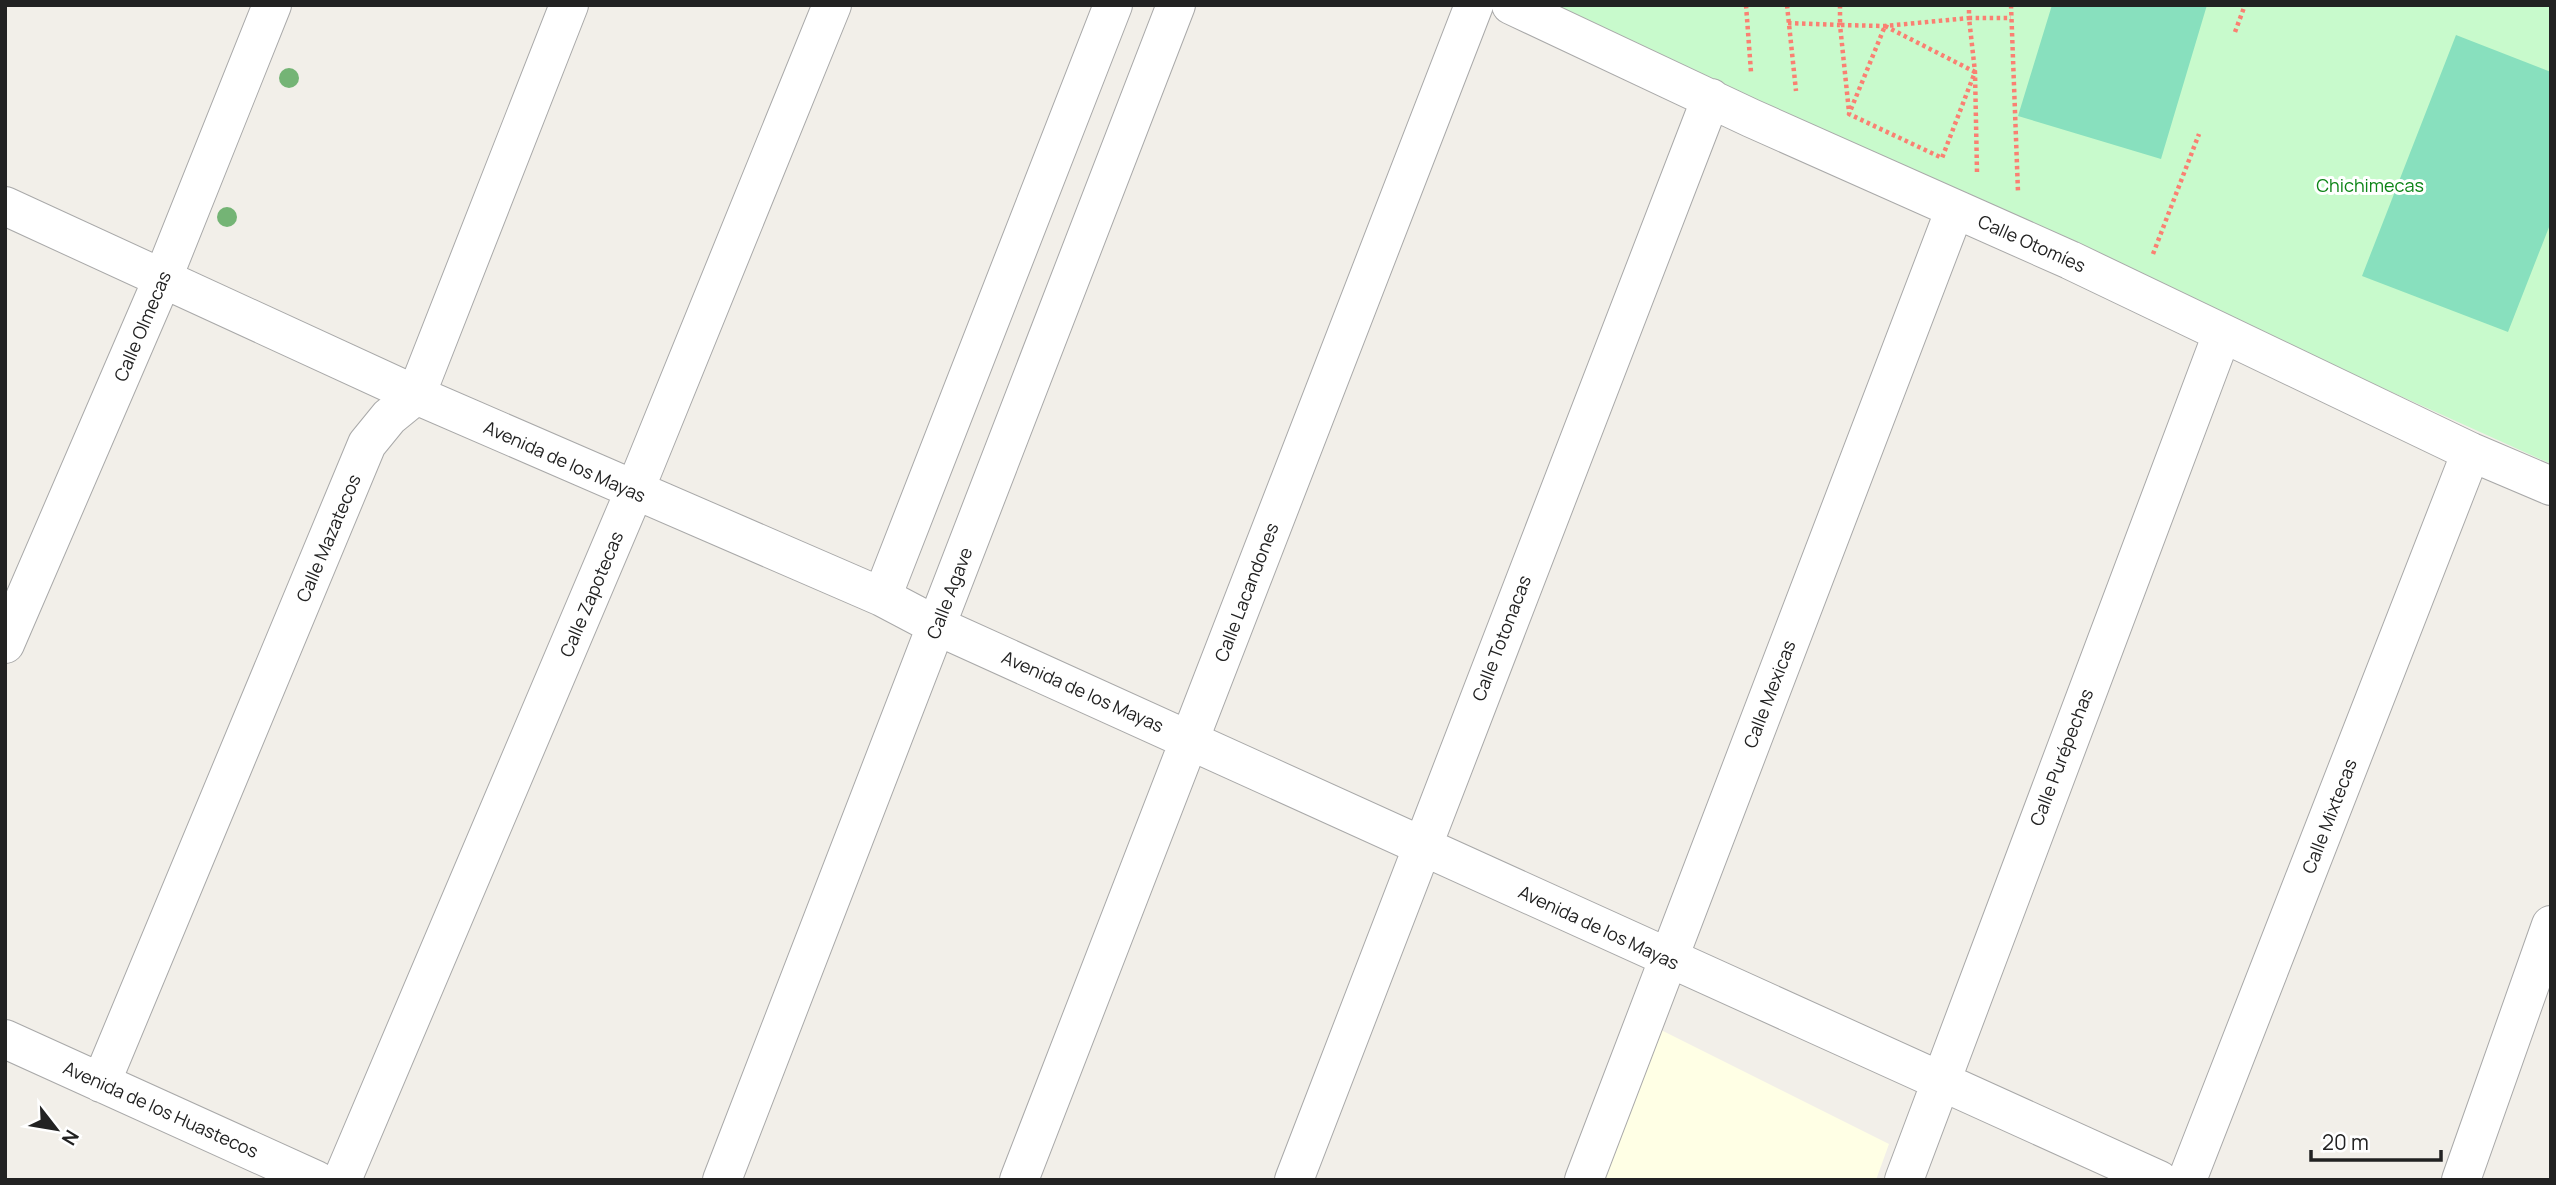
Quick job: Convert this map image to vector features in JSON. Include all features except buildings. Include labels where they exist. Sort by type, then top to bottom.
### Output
[{"type":"street","name":"Calle Olmecas","points":[[5,644],[162,280],[272,5]]},
{"type":"street","name":"Calle Mazatecos","points":[[101,1083],[367,444],[389,417],[416,395],[569,5]]},
{"type":"street","name":"Calle Zapotecas","points":[[342,1180],[634,492],[832,5]]},
{"type":"street","points":[[882,597],[1113,5]]},
{"type":"street","name":"Calle Agave","points":[[722,1180],[1176,5]]},
{"type":"street","name":"Calle Lacandones","points":[[1020,1180],[1474,5]]},
{"type":"street","name":"Calle Otomíes","points":[[1511,5],[1751,118],[2070,260],[2471,452],[2551,486]]},
{"type":"street","name":"Calle Totonacas","points":[[1294,1180],[1711,98]]},
{"type":"street","name":"Avenida de los Mayas","points":[[5,206],[416,395],[634,492],[882,597],[937,626],[2159,1180]]},
{"type":"street","name":"Calle Mexicas","points":[[1584,1180],[1955,209]]},
{"type":"street","name":"Calle Purépechas","points":[[1903,1180],[2221,334]]},
{"type":"street","name":"Calle Mixtecas","points":[[2187,1180],[2471,452]]},
{"type":"street","points":[[2461,1180],[2551,925]]},
{"type":"street","name":"Avenida de los Huastecos","points":[[5,1039],[316,1180]]},
{"type":"path","points":[[1746,5],[1752,78]]},
{"type":"path","points":[[1787,5],[1798,110],[1808,142]]},
{"type":"path","points":[[1840,5],[1849,114]]},
{"type":"path","points":[[1966,168],[1978,173],[1975,72],[1969,5]]},
{"type":"path","points":[[2011,5],[2019,199]]},
{"type":"path","points":[[2235,32],[2245,5]]},
{"type":"path","points":[[1788,23],[1885,26],[1969,18],[2011,18]]},
{"type":"path","points":[[1885,26],[1975,72]]},
{"type":"path","points":[[1849,114],[1885,26]]},
{"type":"path","points":[[1942,158],[1975,72]]},
{"type":"path","points":[[1849,114],[1954,163]]},
{"type":"path","points":[[2141,250],[2153,254],[2199,134]]},
{"type":"shaded area","points":[[1657,1028],[1889,1144],[1876,1180],[1598,1180]]},
{"type":"green space","name":"Chichimecas","points":[[1535,5],[2551,5],[2551,464]]},
{"type":"green space","points":[[2052,5],[2207,5],[2161,159],[2018,116]]},
{"type":"green space","points":[[2456,35],[2551,72],[2551,222],[2508,332],[2362,276]]}]
